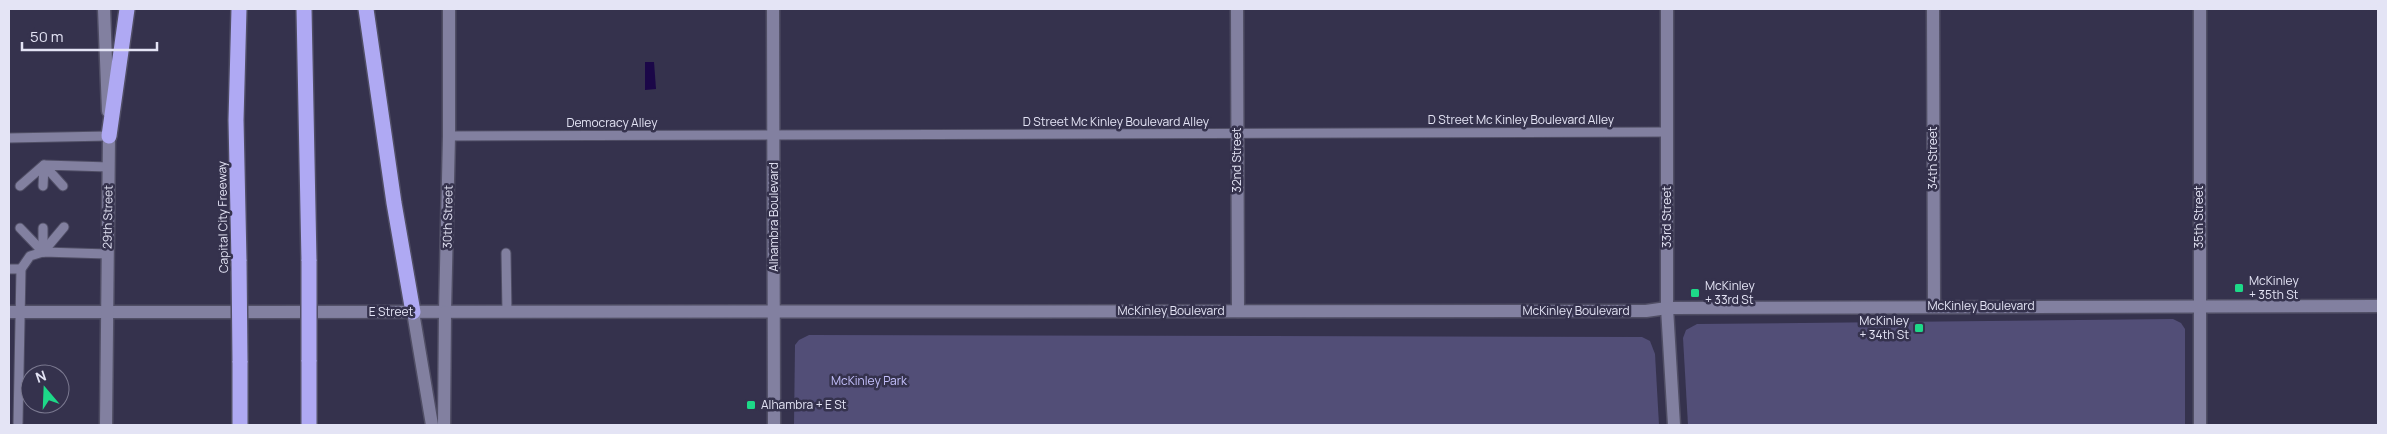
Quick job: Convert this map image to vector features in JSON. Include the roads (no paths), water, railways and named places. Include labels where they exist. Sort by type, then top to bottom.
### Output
[{"type":"highway","points":[[109,136],[127,9]]},
{"type":"highway","name":"Capital City Freeway","points":[[239,9],[236,120],[240,425]]},
{"type":"highway","points":[[304,9],[309,262],[309,425]]},
{"type":"highway","points":[[366,9],[394,203],[413,312]]},
{"type":"street","name":"29th Street","points":[[104,9],[109,136],[106,425]]},
{"type":"street","name":"30th Street","points":[[444,425],[449,136],[449,9]]},
{"type":"street","name":"Alhambra Boulevard","points":[[774,9],[774,425]]},
{"type":"street","name":"32nd Street","points":[[1237,9],[1238,311]]},
{"type":"street","name":"33rd Street","points":[[1667,9],[1667,308],[1674,425]]},
{"type":"street","name":"34th Street","points":[[1933,9],[1934,306]]},
{"type":"street","name":"35th Street","points":[[2200,9],[2200,425]]},
{"type":"street","name":"McKinley Boulevard","points":[[774,312],[1646,311],[1667,308],[1934,306],[2378,306]]},
{"type":"street","name":"E Street","points":[[14,312],[774,312]]},
{"type":"street","points":[[413,312],[432,425]]},
{"type":"lane","name":"D Street Mc Kinley Boulevard Alley","points":[[774,134],[1668,132]]},
{"type":"lane","name":"Democracy Alley","points":[[449,136],[774,134]]},
{"type":"lane","points":[[9,138],[109,136]]},
{"type":"lane","points":[[43,186],[44,166]]},
{"type":"lane","points":[[44,166],[63,186]]},
{"type":"lane","points":[[20,186],[44,166],[109,167]]},
{"type":"lane","points":[[43,252],[64,227]]},
{"type":"lane","points":[[20,228],[43,252]]},
{"type":"lane","points":[[43,228],[43,252]]},
{"type":"lane","points":[[18,423],[14,312],[21,269],[30,256],[43,252],[108,254]]},
{"type":"lane","points":[[506,253],[507,312]]},
{"type":"lane","points":[[9,269],[21,269]]},
{"type":"place","name":"McKinley + 35th St","points":[[2239,288]]},
{"type":"place","name":"McKinley + 33rd St","points":[[1695,293]]},
{"type":"place","name":"McKinley + 34th St","points":[[1919,328]]},
{"type":"place","name":"Alhambra + E St","points":[[751,405]]},
{"type":"park label","name":"McKinley Park","points":[[869,381]]}]
